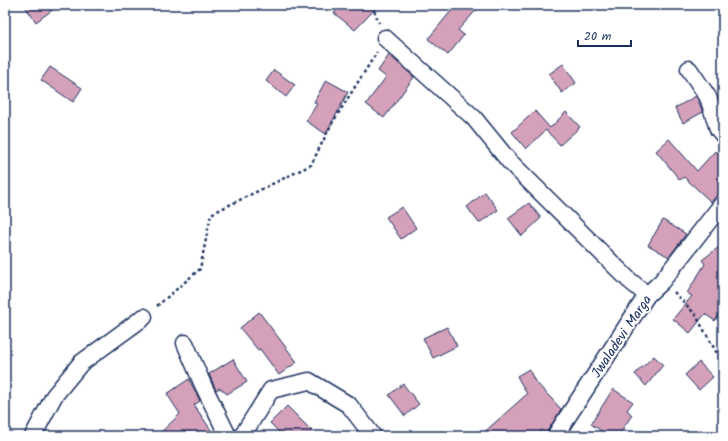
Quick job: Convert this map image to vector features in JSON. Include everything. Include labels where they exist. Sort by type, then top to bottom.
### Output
[{"type":"street","points":[[385,38],[474,118],[509,161],[647,296]]},
{"type":"street","points":[[689,69],[708,97],[718,129],[723,135]]},
{"type":"street","name":"Jwaladevi Marga","points":[[555,436],[647,296],[662,281],[723,203]]},
{"type":"street","points":[[33,436],[54,396],[81,363],[144,317]]},
{"type":"street","points":[[185,343],[203,385],[228,436]]},
{"type":"street","points":[[242,436],[271,390],[309,381],[349,404],[373,436]]},
{"type":"path","points":[[144,317],[200,269],[211,214],[311,165],[331,125],[385,38],[372,5]]},
{"type":"path","points":[[662,281],[695,314],[723,364]]},
{"type":"building","points":[[24,5],[59,5],[36,22]]},
{"type":"building","points":[[342,5],[379,5],[355,30],[334,13]]},
{"type":"building","points":[[456,5],[481,5],[458,30],[464,35],[448,55],[428,39]]},
{"type":"building","points":[[389,55],[414,77],[384,118],[366,104],[386,77],[378,71]]},
{"type":"building","points":[[563,64],[576,83],[562,93],[549,74]]},
{"type":"building","points":[[50,67],[82,88],[73,102],[41,80]]},
{"type":"building","points":[[274,70],[295,85],[286,97],[266,81]]},
{"type":"building","points":[[326,80],[348,92],[326,134],[306,121],[317,104],[314,102]]},
{"type":"building","points":[[696,96],[703,112],[683,123],[675,108]]},
{"type":"building","points":[[535,111],[550,128],[566,112],[580,127],[560,145],[546,130],[526,149],[512,132]]},
{"type":"building","points":[[669,139],[697,171],[715,151],[723,158],[723,188],[711,202],[684,177],[680,180],[656,151]]},
{"type":"building","points":[[485,192],[498,210],[479,223],[467,207]]},
{"type":"building","points":[[529,203],[541,218],[522,236],[508,218]]},
{"type":"building","points":[[402,207],[416,228],[401,239],[386,217]]},
{"type":"building","points":[[663,220],[686,234],[669,257],[648,245]]},
{"type":"building","points":[[723,244],[723,309],[715,321],[705,314],[690,333],[673,319],[692,296],[687,293],[705,264],[702,260]]},
{"type":"building","points":[[259,312],[297,362],[279,375],[260,349],[258,350],[240,328]]},
{"type":"building","points":[[447,327],[457,346],[433,358],[423,338]]},
{"type":"building","points":[[654,356],[663,365],[646,386],[635,374]]},
{"type":"building","points":[[233,359],[247,382],[227,394],[220,388],[216,390],[209,374]]},
{"type":"building","points":[[699,362],[713,377],[699,390],[685,375]]},
{"type":"building","points":[[529,369],[534,380],[561,409],[546,434],[542,430],[535,436],[480,436],[527,394],[517,376]]},
{"type":"building","points":[[189,379],[200,401],[194,405],[215,436],[157,436],[180,414],[167,394]]},
{"type":"building","points":[[403,384],[419,404],[405,416],[389,395]]},
{"type":"building","points":[[613,389],[633,402],[627,410],[632,415],[618,436],[609,436],[591,424]]},
{"type":"building","points":[[287,406],[317,436],[283,436],[270,423]]}]
